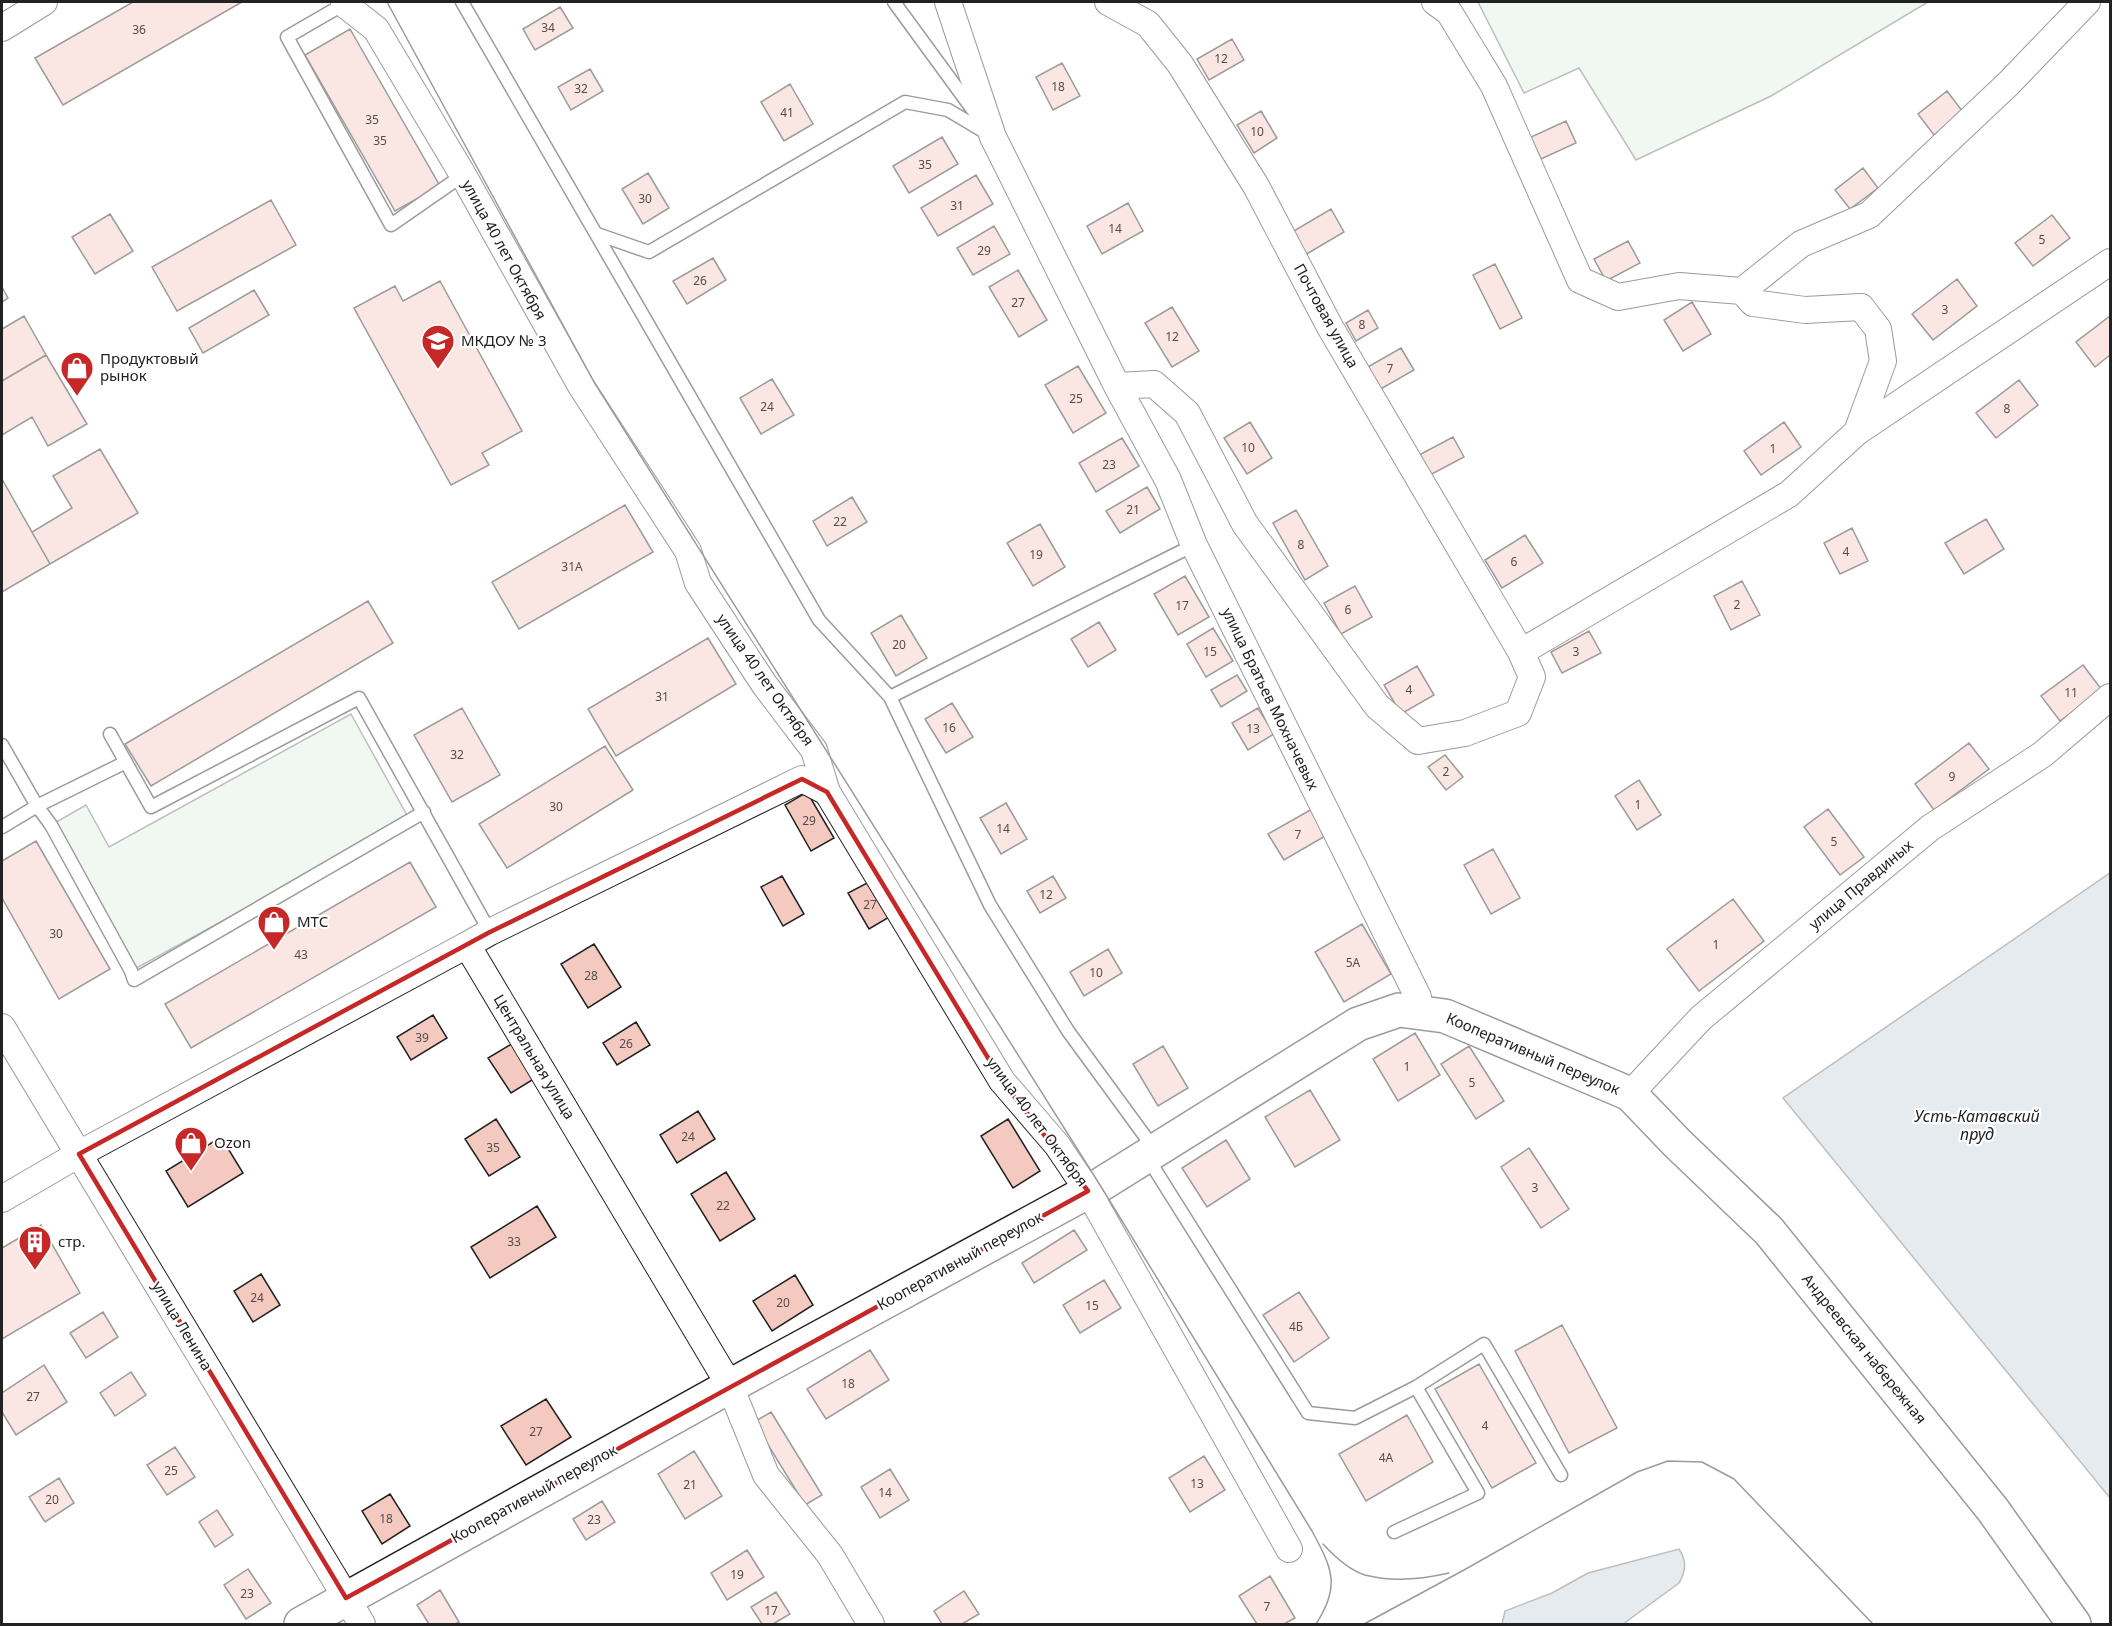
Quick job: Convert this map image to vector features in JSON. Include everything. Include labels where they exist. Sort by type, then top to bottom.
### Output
[{"type":"main road","name":"Кооперативный переулок","points":[[301,1624],[354,1611],[730,1386],[1088,1191],[1358,1024],[1399,1010],[1445,1016],[1630,1094]]},
{"type":"main road","name":"Андреевская набережная","points":[[1630,1094],[1768,1231],[1993,1510],[2074,1624]]},
{"type":"street","points":[[2,28],[44,2]]},
{"type":"street","name":"улица Братьев Мохначевых","points":[[948,2],[993,137],[1116,386],[1168,480],[1194,545],[1418,997],[1419,1012]]},
{"type":"street","name":"Почтовая улица","points":[[1108,2],[1148,24],[1186,74],[1256,186],[1330,327],[1521,652],[1532,677],[1518,713],[1465,733],[1418,741],[1377,706],[1245,524],[1186,413],[1154,384],[1116,386]]},
{"type":"street","points":[[1435,2],[1449,12],[1494,86],[1580,280],[1618,297],[1680,286],[1742,291],[1753,303],[1805,310],[1861,307],[1878,329],[1883,361],[1857,432]]},
{"type":"street","points":[[1742,291],[1801,244],[1869,215],[2008,84],[2087,2]]},
{"type":"street","name":"улица 40 лет Октября","points":[[344,3],[376,30],[463,176],[581,386],[688,550],[698,583],[764,684],[814,750],[827,792],[1002,1081],[1057,1145],[1088,1191],[1289,1549]]},
{"type":"street","points":[[1521,652],[1789,494],[1857,432],[2110,262]]},
{"type":"street","name":"улица Правдиных","points":[[1630,1094],[1701,1018],[1921,836],[2043,754],[2110,697]]},
{"type":"street","points":[[2,1199],[79,1154],[490,932],[802,779],[827,792]]},
{"type":"street","name":"Центральная улица","points":[[467,945],[730,1386],[766,1474],[830,1555],[871,1624]]},
{"type":"street","name":"улица Ленина","points":[[2,1027],[354,1611]]},
{"type":"lane","points":[[462,2],[819,620],[890,698],[990,905],[1068,1031],[1146,1139],[1308,1413],[1355,1418],[1416,1387],[1484,1344],[1561,1475]]},
{"type":"lane","points":[[894,2],[993,137]]},
{"type":"lane","points":[[344,3],[287,37],[391,225],[463,176]]},
{"type":"lane","points":[[597,234],[649,252],[905,102],[948,111],[993,137]]},
{"type":"lane","points":[[890,698],[1194,545]]},
{"type":"lane","points":[[110,734],[151,807],[359,698],[490,932]]},
{"type":"lane","points":[[2,745],[37,806],[57,835],[131,970],[134,980],[424,812]]},
{"type":"lane","points":[[2,827],[37,806],[126,762]]},
{"type":"lane","points":[[1394,1532],[1478,1493],[1416,1387]]},
{"type":"highlighted area","points":[[802,779],[827,792],[1002,1081],[1088,1191],[346,1598],[79,1154],[490,932]]},
{"type":"green space","points":[[1478,2],[1928,2],[1771,96],[1636,160],[1579,68],[1524,93]]},
{"type":"green space","points":[[351,714],[409,819],[131,971],[51,825],[86,805],[109,847]]},
{"type":"water","name":"Усть-Катавский пруд","points":[[2110,873],[2110,1498],[1783,1098]]},
{"type":"water","points":[[1679,1549],[1685,1566],[1679,1583],[1623,1624],[1502,1624],[1505,1611],[1552,1593],[1588,1573]]},
{"type":"building","points":[[133,2],[242,2],[63,105],[35,58]]},
{"type":"building","points":[[560,7],[573,28],[535,50],[523,29]]},
{"type":"building","points":[[350,29],[440,186],[395,211],[305,55]]},
{"type":"building","points":[[1232,39],[1244,60],[1209,80],[1197,59]]},
{"type":"building","points":[[1062,63],[1080,96],[1053,110],[1036,77]]},
{"type":"building","points":[[590,69],[603,91],[571,110],[558,87]]},
{"type":"building","points":[[790,84],[813,124],[784,141],[761,102]]},
{"type":"building","points":[[1947,91],[1963,112],[1934,135],[1918,114]]},
{"type":"building","points":[[1261,111],[1277,138],[1254,153],[1237,125]]},
{"type":"building","points":[[1566,121],[1576,143],[1541,159],[1531,137]]},
{"type":"building","points":[[942,137],[958,164],[909,193],[893,166]]},
{"type":"building","points":[[1863,168],[1878,188],[1850,209],[1835,190]]},
{"type":"building","points":[[648,173],[669,208],[643,224],[622,189]]},
{"type":"building","points":[[976,175],[993,204],[938,236],[921,208]]},
{"type":"building","points":[[271,200],[296,245],[177,311],[152,267]]},
{"type":"building","points":[[1128,203],[1143,231],[1102,254],[1087,226]]},
{"type":"building","points":[[1331,209],[1344,232],[1305,255],[1292,232]]},
{"type":"building","points":[[110,214],[133,251],[95,274],[72,237]]},
{"type":"building","points":[[2052,215],[2070,238],[2033,266],[2015,243]]},
{"type":"building","points":[[994,226],[1010,254],[973,275],[957,248]]},
{"type":"building","points":[[1628,241],[1640,263],[1606,281],[1594,259]]},
{"type":"building","points":[[713,258],[726,280],[687,304],[673,281]]},
{"type":"building","points":[[1495,264],[1522,318],[1500,329],[1473,275]]},
{"type":"building","points":[[1018,270],[1047,320],[1019,337],[989,287]]},
{"type":"building","points":[[1957,279],[1977,306],[1933,340],[1912,314]]},
{"type":"building","name":"МКДОУ № 3","points":[[440,281],[522,431],[482,453],[489,465],[451,485],[354,308],[395,286],[403,301]]},
{"type":"building","points":[[2,287],[8,298],[2,302]]},
{"type":"building","points":[[254,290],[269,315],[203,353],[189,328]]},
{"type":"building","points":[[1692,302],[1711,334],[1683,351],[1664,320]]},
{"type":"building","points":[[1172,307],[1199,351],[1172,367],[1145,323]]},
{"type":"building","points":[[1368,310],[1378,328],[1356,341],[1346,323]]},
{"type":"building","points":[[24,316],[46,355],[2,381],[2,329]]},
{"type":"building","points":[[2110,316],[2110,355],[2095,367],[2076,342]]},
{"type":"building","points":[[1401,348],[1414,370],[1379,390],[1366,368]]},
{"type":"building","points":[[46,355],[87,424],[48,446],[32,417],[2,435],[2,381]]},
{"type":"building","points":[[1078,366],[1106,413],[1073,433],[1045,385]]},
{"type":"building","points":[[772,379],[794,415],[761,434],[740,398]]},
{"type":"building","points":[[2019,380],[2038,405],[1996,438],[1976,413]]},
{"type":"building","points":[[1250,422],[1272,458],[1247,474],[1224,438]]},
{"type":"building","points":[[1784,422],[1801,447],[1761,475],[1744,451]]},
{"type":"building","points":[[1453,437],[1464,457],[1430,475],[1419,455]]},
{"type":"building","points":[[1122,438],[1139,466],[1096,492],[1079,463]]},
{"type":"building","points":[[100,449],[138,513],[50,564],[32,532],[72,508],[53,476]]},
{"type":"building","points":[[2,479],[50,564],[2,592]]},
{"type":"building","points":[[1147,487],[1160,509],[1120,533],[1106,511]]},
{"type":"building","points":[[852,497],[867,522],[827,546],[813,521]]},
{"type":"building","points":[[625,505],[653,552],[519,629],[492,582]]},
{"type":"building","points":[[1296,510],[1328,566],[1305,580],[1273,523]]},
{"type":"building","points":[[1986,519],[2004,549],[1964,574],[1945,543]]},
{"type":"building","points":[[1040,524],[1065,567],[1033,586],[1007,543]]},
{"type":"building","points":[[1852,528],[1868,561],[1840,574],[1824,543]]},
{"type":"building","points":[[1525,535],[1543,563],[1502,588],[1485,560]]},
{"type":"building","points":[[1185,576],[1209,617],[1178,635],[1154,594]]},
{"type":"building","points":[[1742,581],[1760,615],[1731,630],[1714,596]]},
{"type":"building","points":[[1355,586],[1372,617],[1341,634],[1324,603]]},
{"type":"building","points":[[368,601],[393,643],[151,786],[125,744]]},
{"type":"building","points":[[901,615],[927,658],[896,676],[871,633]]},
{"type":"building","points":[[1099,622],[1116,650],[1088,667],[1071,639]]},
{"type":"building","points":[[1213,628],[1233,661],[1206,677],[1187,644]]},
{"type":"building","points":[[1589,631],[1601,653],[1562,673],[1551,652]]},
{"type":"building","points":[[708,638],[736,684],[616,756],[588,709]]},
{"type":"building","points":[[2083,665],[2102,690],[2060,721],[2041,696]]},
{"type":"building","points":[[1417,666],[1434,695],[1401,714],[1384,685]]},
{"type":"building","points":[[1237,675],[1247,691],[1221,707],[1211,690]]},
{"type":"building","points":[[952,703],[973,737],[946,753],[925,719]]},
{"type":"building","points":[[462,708],[500,775],[452,802],[414,735]]},
{"type":"building","points":[[1258,708],[1274,734],[1248,750],[1232,723]]},
{"type":"building","points":[[1969,743],[1989,769],[1934,810],[1915,784]]},
{"type":"building","points":[[605,746],[633,790],[507,868],[479,824]]},
{"type":"building","points":[[1445,755],[1463,777],[1446,790],[1428,767]]},
{"type":"building","points":[[1639,780],[1661,815],[1637,830],[1615,796]]},
{"type":"building","points":[[807,792],[834,838],[811,851],[785,805]]},
{"type":"building","points":[[1006,803],[1027,839],[1001,854],[980,818]]},
{"type":"building","points":[[1312,809],[1327,835],[1284,860],[1268,834]]},
{"type":"building","points":[[1828,809],[1864,857],[1840,875],[1804,827]]},
{"type":"building","points":[[36,841],[110,969],[59,999],[2,898],[2,861]]},
{"type":"building","points":[[1493,849],[1520,898],[1491,914],[1464,865]]},
{"type":"building","points":[[410,862],[436,907],[191,1048],[165,1004]]},
{"type":"building","points":[[782,876],[804,914],[783,926],[761,887]]},
{"type":"building","points":[[1053,876],[1066,898],[1040,913],[1027,891]]},
{"type":"building","points":[[871,881],[891,916],[869,929],[848,893]]},
{"type":"building","points":[[1733,899],[1764,941],[1699,991],[1667,949]]},
{"type":"building","points":[[1362,924],[1391,974],[1344,1002],[1315,952]]},
{"type":"building","points":[[594,944],[621,987],[588,1008],[561,964]]},
{"type":"building","points":[[1108,949],[1122,973],[1084,996],[1070,972]]},
{"type":"building","points":[[433,1015],[447,1038],[411,1060],[397,1037]]},
{"type":"building","points":[[636,1022],[650,1045],[617,1065],[603,1043]]},
{"type":"building","points":[[1415,1033],[1440,1075],[1398,1101],[1373,1059]]},
{"type":"building","points":[[515,1042],[537,1077],[511,1093],[488,1058]]},
{"type":"building","points":[[1163,1046],[1188,1088],[1158,1106],[1133,1064]]},
{"type":"building","points":[[1469,1046],[1504,1101],[1476,1119],[1441,1064]]},
{"type":"building","points":[[1310,1090],[1340,1140],[1295,1167],[1265,1117]]},
{"type":"building","points":[[698,1111],[715,1139],[677,1163],[660,1135]]},
{"type":"building","points":[[496,1119],[520,1157],[489,1176],[465,1139]]},
{"type":"building","points":[[1008,1119],[1040,1171],[1013,1188],[981,1136]]},
{"type":"building","points":[[221,1137],[243,1173],[188,1207],[166,1171]]},
{"type":"building","points":[[1226,1140],[1250,1179],[1207,1207],[1182,1168]]},
{"type":"building","points":[[1529,1148],[1569,1209],[1541,1228],[1501,1167]]},
{"type":"building","points":[[726,1172],[755,1219],[720,1241],[691,1194]]},
{"type":"building","points":[[537,1206],[556,1237],[490,1278],[471,1247]]},
{"type":"building","name":"стр.","points":[[41,1225],[80,1293],[2,1339],[2,1248]]},
{"type":"building","points":[[1074,1230],[1087,1250],[1034,1283],[1022,1263]]},
{"type":"building","points":[[261,1274],[280,1305],[253,1322],[234,1291]]},
{"type":"building","points":[[795,1275],[813,1305],[772,1331],[753,1301]]},
{"type":"building","points":[[1104,1280],[1121,1308],[1080,1333],[1063,1305]]},
{"type":"building","points":[[1299,1292],[1329,1338],[1294,1362],[1263,1315]]},
{"type":"building","points":[[103,1312],[118,1337],[86,1358],[70,1333]]},
{"type":"building","points":[[1562,1325],[1617,1428],[1569,1453],[1515,1351]]},
{"type":"building","points":[[870,1350],[889,1380],[826,1419],[807,1389]]},
{"type":"building","points":[[1479,1364],[1536,1463],[1492,1488],[1435,1389]]},
{"type":"building","points":[[44,1365],[67,1402],[16,1435],[2,1412],[2,1393]]},
{"type":"building","points":[[131,1372],[146,1395],[115,1416],[100,1393]]},
{"type":"building","points":[[546,1399],[571,1437],[526,1465],[501,1426]]},
{"type":"building","points":[[771,1412],[822,1495],[805,1505],[754,1422]]},
{"type":"building","points":[[1407,1415],[1433,1462],[1366,1501],[1339,1454]]},
{"type":"building","points":[[175,1447],[195,1477],[167,1495],[147,1465]]},
{"type":"building","points":[[694,1451],[722,1496],[685,1519],[658,1474]]},
{"type":"building","points":[[1204,1456],[1225,1490],[1190,1512],[1169,1478]]},
{"type":"building","points":[[890,1469],[909,1500],[880,1518],[861,1487]]},
{"type":"building","points":[[59,1478],[74,1503],[45,1522],[29,1497]]},
{"type":"building","points":[[390,1494],[410,1526],[382,1544],[362,1511]]},
{"type":"building","points":[[602,1501],[615,1522],[586,1540],[573,1519]]},
{"type":"building","points":[[217,1510],[233,1535],[215,1547],[199,1522]]},
{"type":"building","points":[[747,1550],[764,1577],[727,1600],[711,1573]]},
{"type":"building","points":[[248,1569],[271,1603],[246,1619],[224,1585]]},
{"type":"building","points":[[1270,1576],[1295,1618],[1284,1624],[1257,1624],[1239,1596]]},
{"type":"building","points":[[440,1590],[459,1622],[429,1624],[417,1605]]},
{"type":"building","points":[[964,1591],[979,1614],[962,1624],[942,1624],[934,1611]]},
{"type":"building","points":[[776,1592],[790,1614],[773,1624],[762,1624],[751,1607]]},
{"type":"tram line","points":[[387,2],[594,382],[1100,1185],[1312,1531],[1325,1556],[1331,1577],[1329,1599],[1316,1624]]},
{"type":"tram line","points":[[1364,1624],[1637,1472],[1668,1461],[1702,1462],[1734,1479],[1873,1624]]},
{"type":"tram line","points":[[1323,1544],[1337,1558],[1365,1575],[1407,1579],[1449,1573]]},
{"type":"place","name":"МКДОУ № 3","points":[[438,370]]},
{"type":"place","name":"Продуктовый рынок","points":[[77,397]]},
{"type":"place","name":"МТС","points":[[274,951]]},
{"type":"place","name":"Ozon","points":[[191,1172]]},
{"type":"place","name":"стр.","points":[[35,1271]]}]
